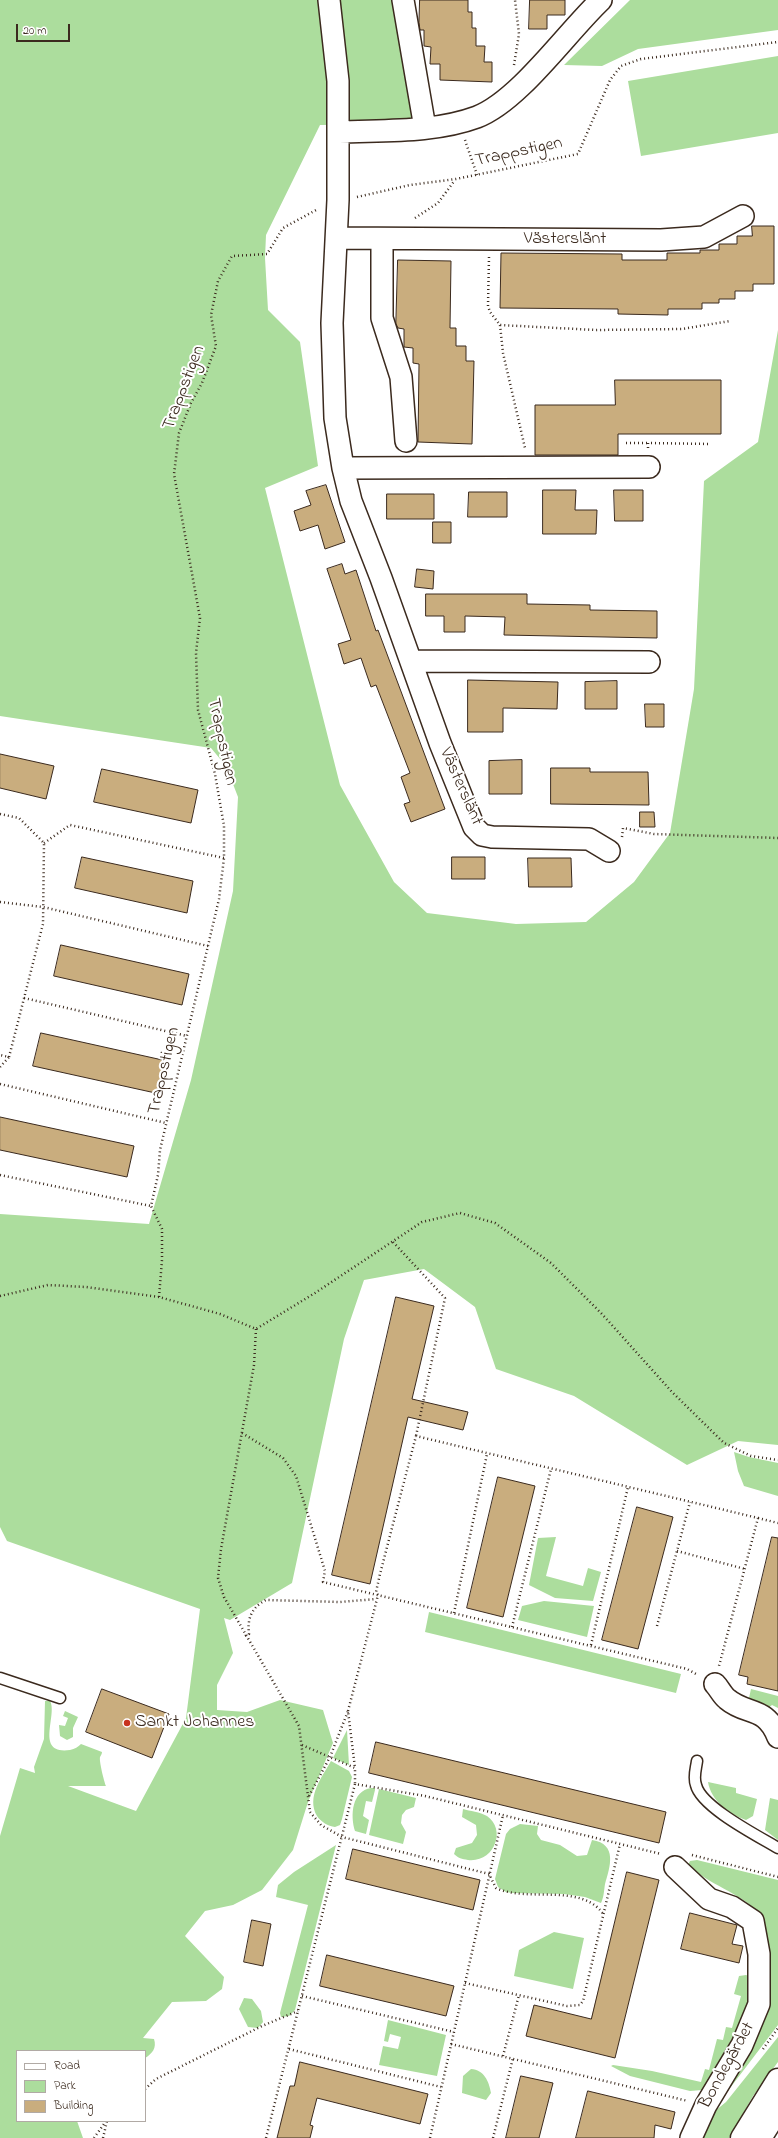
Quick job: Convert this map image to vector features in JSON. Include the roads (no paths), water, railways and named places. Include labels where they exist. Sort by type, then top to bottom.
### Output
[{"type":"main road","points":[[742,2138],[778,2080]]},
{"type":"main road","points":[[760,2138],[778,2110]]},
{"type":"street","name":"Västerslänt","points":[[329,0],[338,81],[339,132],[337,238],[332,323],[335,418],[343,468],[351,501],[440,743],[474,827],[482,834],[492,837],[589,839],[609,851]]},
{"type":"street","points":[[403,0],[425,128]]},
{"type":"street","points":[[339,132],[425,128],[459,122],[479,116],[508,97],[601,0]]},
{"type":"street","name":"Västerslänt","points":[[337,238],[661,240],[704,237],[742,216]]},
{"type":"street","points":[[389,239],[382,318],[401,377],[406,441]]},
{"type":"street","points":[[343,468],[649,467]]},
{"type":"street","points":[[411,662],[649,662]]},
{"type":"street","points":[[715,1684],[727,1699],[766,1717],[773,1726],[778,1737]]},
{"type":"street","name":"Bondegärdet","points":[[673,1857],[709,1899],[732,1907],[753,1921],[758,1940],[759,2004],[742,2045],[706,2105],[691,2138]]},
{"type":"lane","points":[[0,1678],[60,1698]]},
{"type":"lane","points":[[697,1761],[694,1776],[700,1795],[721,1813],[778,1848]]},
{"type":"place","name":"Sankt Johannes","points":[[127,1723]]}]
